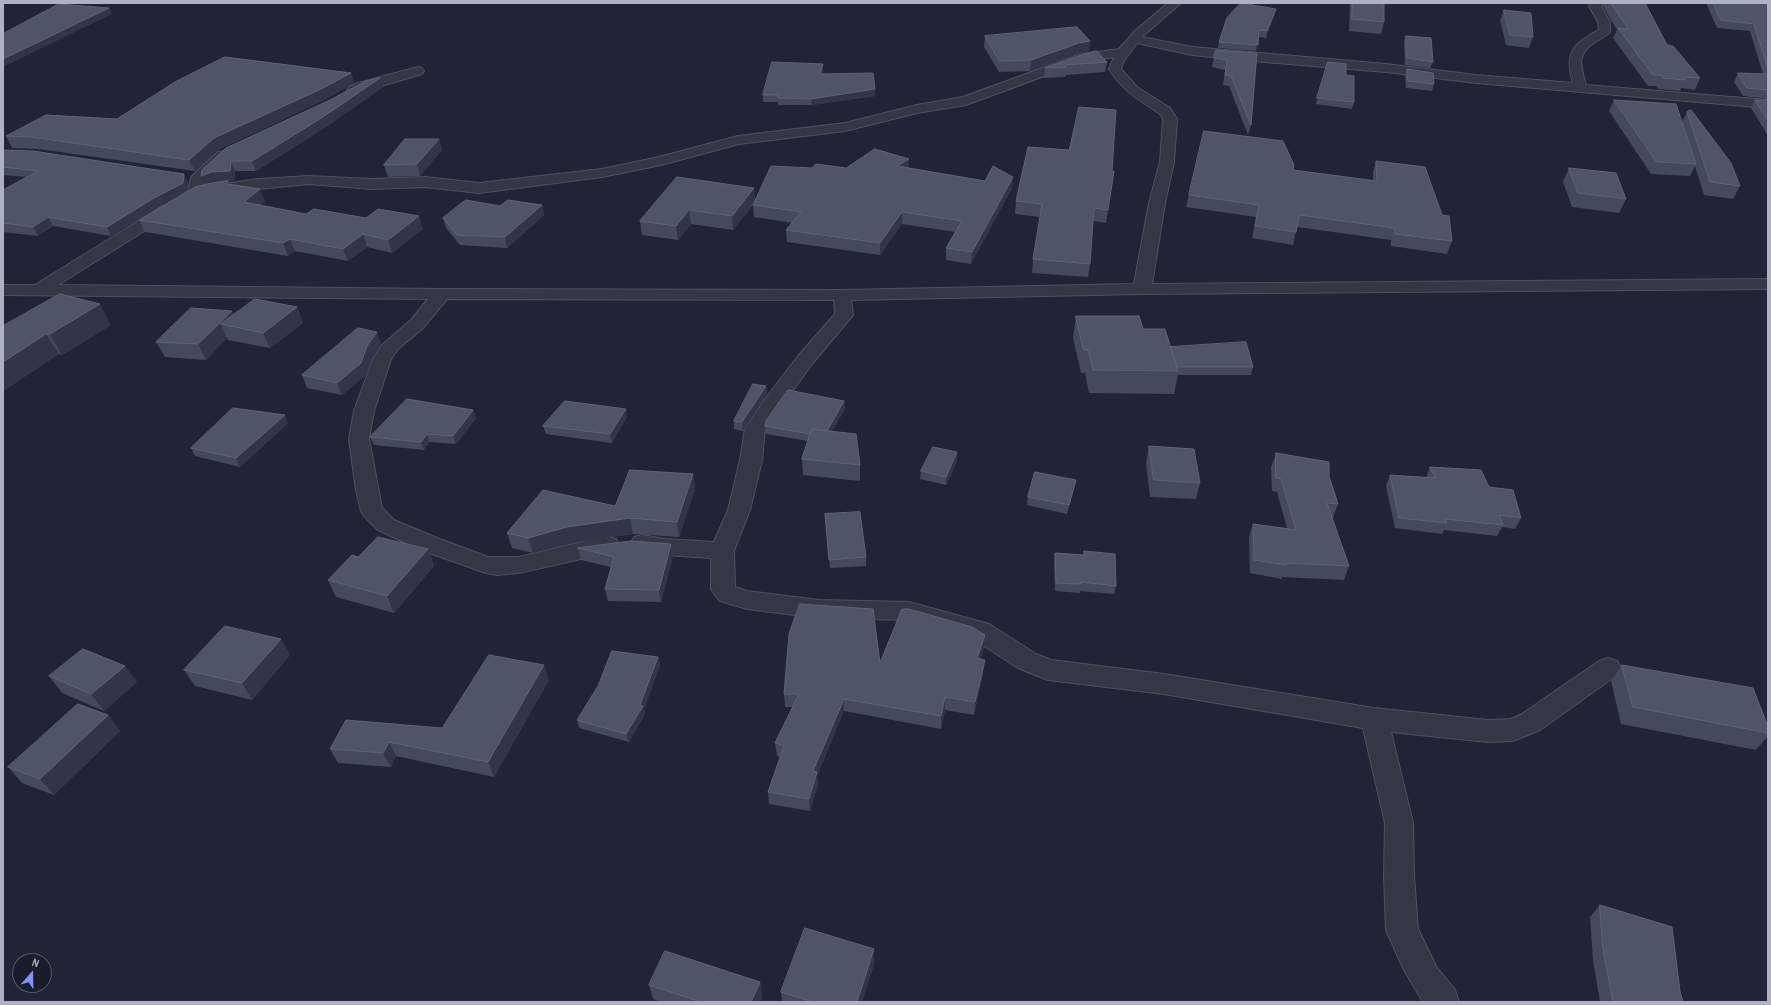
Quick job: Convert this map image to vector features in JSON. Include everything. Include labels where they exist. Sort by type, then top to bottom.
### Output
[{"type":"street","points":[[1142,289],[1157,203],[1167,162],[1170,119],[1165,111],[1132,90],[1115,69],[1120,58],[1134,39],[1175,3]]},
{"type":"street","points":[[1581,88],[1574,64],[1578,49],[1585,42],[1604,32],[1606,28],[1603,19],[1595,6],[1598,3]]},
{"type":"street","points":[[1134,39],[1192,51],[1240,56],[1386,68],[1476,79],[1768,104]]},
{"type":"street","points":[[39,290],[185,201],[216,189],[309,180],[372,184],[425,182],[479,188],[602,173],[661,161],[738,140],[845,127],[917,109],[966,101],[1082,58],[1098,55],[1120,58]]},
{"type":"street","points":[[345,95],[363,86],[418,71]]},
{"type":"street","points":[[185,201],[198,178],[212,163],[224,154],[235,149]]},
{"type":"street","points":[[182,176],[198,178]]},
{"type":"street","points":[[3,290],[442,294],[842,295],[1142,289],[1768,284]]},
{"type":"street","points":[[442,294],[417,324],[391,344],[382,359],[364,411],[359,439],[367,490],[372,511],[386,525],[429,544],[486,565],[496,567],[529,564],[571,552],[633,543],[649,544],[665,548],[722,551]]},
{"type":"street","points":[[842,295],[844,315],[805,360],[770,406],[755,429],[751,460],[739,510],[722,551],[723,589],[728,595],[747,600],[819,609],[909,611],[980,631],[1027,661],[1048,670],[1164,684],[1374,719],[1488,732],[1513,730],[1531,722],[1608,668]]},
{"type":"street","points":[[1374,719],[1399,823],[1399,876],[1402,930],[1415,959],[1443,1002]]},
{"type":"building","points":[[1241,3],[1276,9],[1267,31],[1259,30],[1258,45],[1219,42],[1227,18]]},
{"type":"building","points":[[1353,3],[1384,3],[1384,22],[1352,19]]},
{"type":"building","points":[[1611,3],[1645,3],[1667,45],[1673,46],[1700,78],[1684,77],[1685,80],[1663,78],[1661,75],[1653,75],[1618,28],[1628,29]]},
{"type":"building","points":[[1713,3],[1768,3],[1768,69],[1754,24],[1721,20]]},
{"type":"building","points":[[59,4],[109,8],[3,59],[3,34]]},
{"type":"building","points":[[1504,10],[1531,13],[1533,37],[1510,35]]},
{"type":"building","points":[[1077,27],[1090,41],[1079,43],[1031,60],[999,61],[985,36]]},
{"type":"building","points":[[1406,36],[1431,38],[1433,62],[1407,58]]},
{"type":"building","points":[[1216,50],[1257,53],[1251,125],[1231,76],[1225,75],[1227,60],[1214,58]]},
{"type":"building","points":[[1097,51],[1107,62],[1045,68],[1087,53]]},
{"type":"building","points":[[225,57],[351,73],[319,90],[214,138],[189,160],[32,137],[6,136],[46,115],[117,119],[175,82]]},
{"type":"building","points":[[772,62],[823,64],[820,74],[873,73],[875,89],[811,99],[778,98],[778,95],[763,95]]},
{"type":"building","points":[[1328,62],[1346,64],[1346,75],[1354,76],[1354,102],[1317,98]]},
{"type":"building","points":[[1407,69],[1433,73],[1434,84],[1408,81]]},
{"type":"building","points":[[1738,73],[1768,74],[1768,90],[1747,88]]},
{"type":"building","points":[[380,78],[323,117],[252,161],[231,161],[230,171],[212,172],[201,176],[202,170],[226,148],[330,100],[366,81]]},
{"type":"building","points":[[1614,100],[1676,104],[1696,164],[1657,162]]},
{"type":"building","points":[[1755,100],[1768,100],[1768,120]]},
{"type":"building","points":[[1079,107],[1116,110],[1112,171],[1114,171],[1108,210],[1094,208],[1090,264],[1033,259],[1042,204],[1016,201],[1028,147],[1069,150]]},
{"type":"building","points":[[1691,110],[1731,163],[1740,186],[1710,182],[1687,112]]},
{"type":"building","points":[[1204,131],[1283,141],[1294,165],[1293,170],[1377,181],[1376,161],[1425,167],[1442,215],[1449,216],[1452,241],[1395,234],[1395,228],[1299,215],[1296,232],[1255,226],[1259,205],[1189,195]]},
{"type":"building","points":[[405,139],[439,139],[417,164],[384,165]]},
{"type":"building","points":[[875,149],[909,159],[897,166],[985,181],[993,166],[1013,177],[972,252],[946,248],[962,221],[902,212],[880,243],[786,230],[801,212],[753,205],[771,166],[812,168],[816,164],[846,168]]},
{"type":"building","points":[[3,150],[33,151],[184,174],[183,183],[154,198],[107,227],[48,217],[33,227],[3,223],[3,190],[38,171],[3,167]]},
{"type":"building","points":[[1569,168],[1616,173],[1626,199],[1578,193]]},
{"type":"building","points":[[677,177],[754,188],[732,216],[689,210],[676,226],[640,221]]},
{"type":"building","points":[[228,181],[227,184],[260,189],[244,202],[306,214],[314,209],[366,218],[378,209],[419,216],[388,240],[363,234],[343,249],[290,239],[283,243],[139,220],[195,187]]},
{"type":"building","points":[[466,200],[500,206],[508,200],[542,205],[505,237],[457,235],[443,218]]},
{"type":"building","points":[[60,294],[100,304],[50,334],[46,334],[3,362],[3,326]]},
{"type":"building","points":[[255,299],[297,307],[263,333],[221,324]]},
{"type":"building","points":[[191,308],[232,311],[198,344],[156,342]]},
{"type":"building","points":[[1076,316],[1139,316],[1143,329],[1165,329],[1178,371],[1093,370],[1088,350],[1084,350]]},
{"type":"building","points":[[358,328],[377,332],[367,346],[361,363],[337,383],[302,375]]},
{"type":"building","points":[[1246,342],[1253,367],[1177,367],[1171,347]]},
{"type":"building","points":[[753,384],[766,386],[742,422],[734,421]]},
{"type":"building","points":[[788,390],[844,401],[827,431],[812,429],[810,434],[765,426],[766,421]]},
{"type":"building","points":[[407,399],[473,410],[453,436],[427,434],[421,442],[370,437]]},
{"type":"building","points":[[565,401],[626,409],[610,434],[543,426]]},
{"type":"building","points":[[233,408],[285,415],[236,458],[191,448]]},
{"type":"building","points":[[812,429],[856,434],[860,465],[802,459]]},
{"type":"building","points":[[1149,446],[1194,449],[1200,483],[1154,480]]},
{"type":"building","points":[[933,447],[957,452],[946,477],[921,471]]},
{"type":"building","points":[[1276,453],[1329,462],[1329,476],[1338,504],[1327,503],[1349,566],[1286,563],[1286,565],[1254,560],[1253,524],[1296,530],[1281,479],[1276,478]]},
{"type":"building","points":[[1430,467],[1481,470],[1489,487],[1513,490],[1521,518],[1499,515],[1503,525],[1445,519],[1447,523],[1399,518],[1390,475],[1435,478]]},
{"type":"building","points":[[630,470],[693,474],[677,522],[630,518],[567,527],[528,538],[507,533],[543,490],[615,506]]},
{"type":"building","points":[[1035,472],[1076,480],[1069,505],[1028,497]]},
{"type":"building","points":[[860,512],[866,557],[829,560],[825,514]]},
{"type":"building","points":[[378,537],[428,549],[387,596],[328,580],[352,555],[358,557]]},
{"type":"building","points":[[631,541],[671,544],[659,590],[605,589],[614,557],[578,548]]},
{"type":"building","points":[[1084,551],[1115,554],[1116,586],[1081,582],[1081,584],[1056,583],[1055,553],[1084,555]]},
{"type":"building","points":[[800,604],[873,609],[880,663],[902,609],[909,609],[972,627],[985,635],[977,658],[985,660],[975,702],[945,697],[941,716],[844,699],[813,771],[817,772],[809,799],[768,792],[784,746],[775,743],[799,694],[784,694],[789,634]]},
{"type":"building","points":[[225,626],[281,639],[242,683],[184,670]]},
{"type":"building","points":[[83,649],[125,666],[91,694],[49,676]]},
{"type":"building","points":[[612,651],[658,657],[640,705],[643,706],[626,734],[577,720],[598,686]]},
{"type":"building","points":[[489,655],[544,665],[488,762],[389,742],[383,753],[330,749],[346,720],[442,728]]},
{"type":"building","points":[[1622,665],[1753,688],[1768,727],[1768,733],[1633,707]]},
{"type":"building","points":[[78,704],[108,715],[40,779],[8,767]]},
{"type":"building","points":[[1600,905],[1672,927],[1680,991],[1683,1002],[1613,1002],[1603,949]]},
{"type":"building","points":[[805,928],[874,949],[857,1002],[813,1002],[781,992]]},
{"type":"building","points":[[665,951],[760,982],[751,1002],[701,1002],[649,985]]}]
